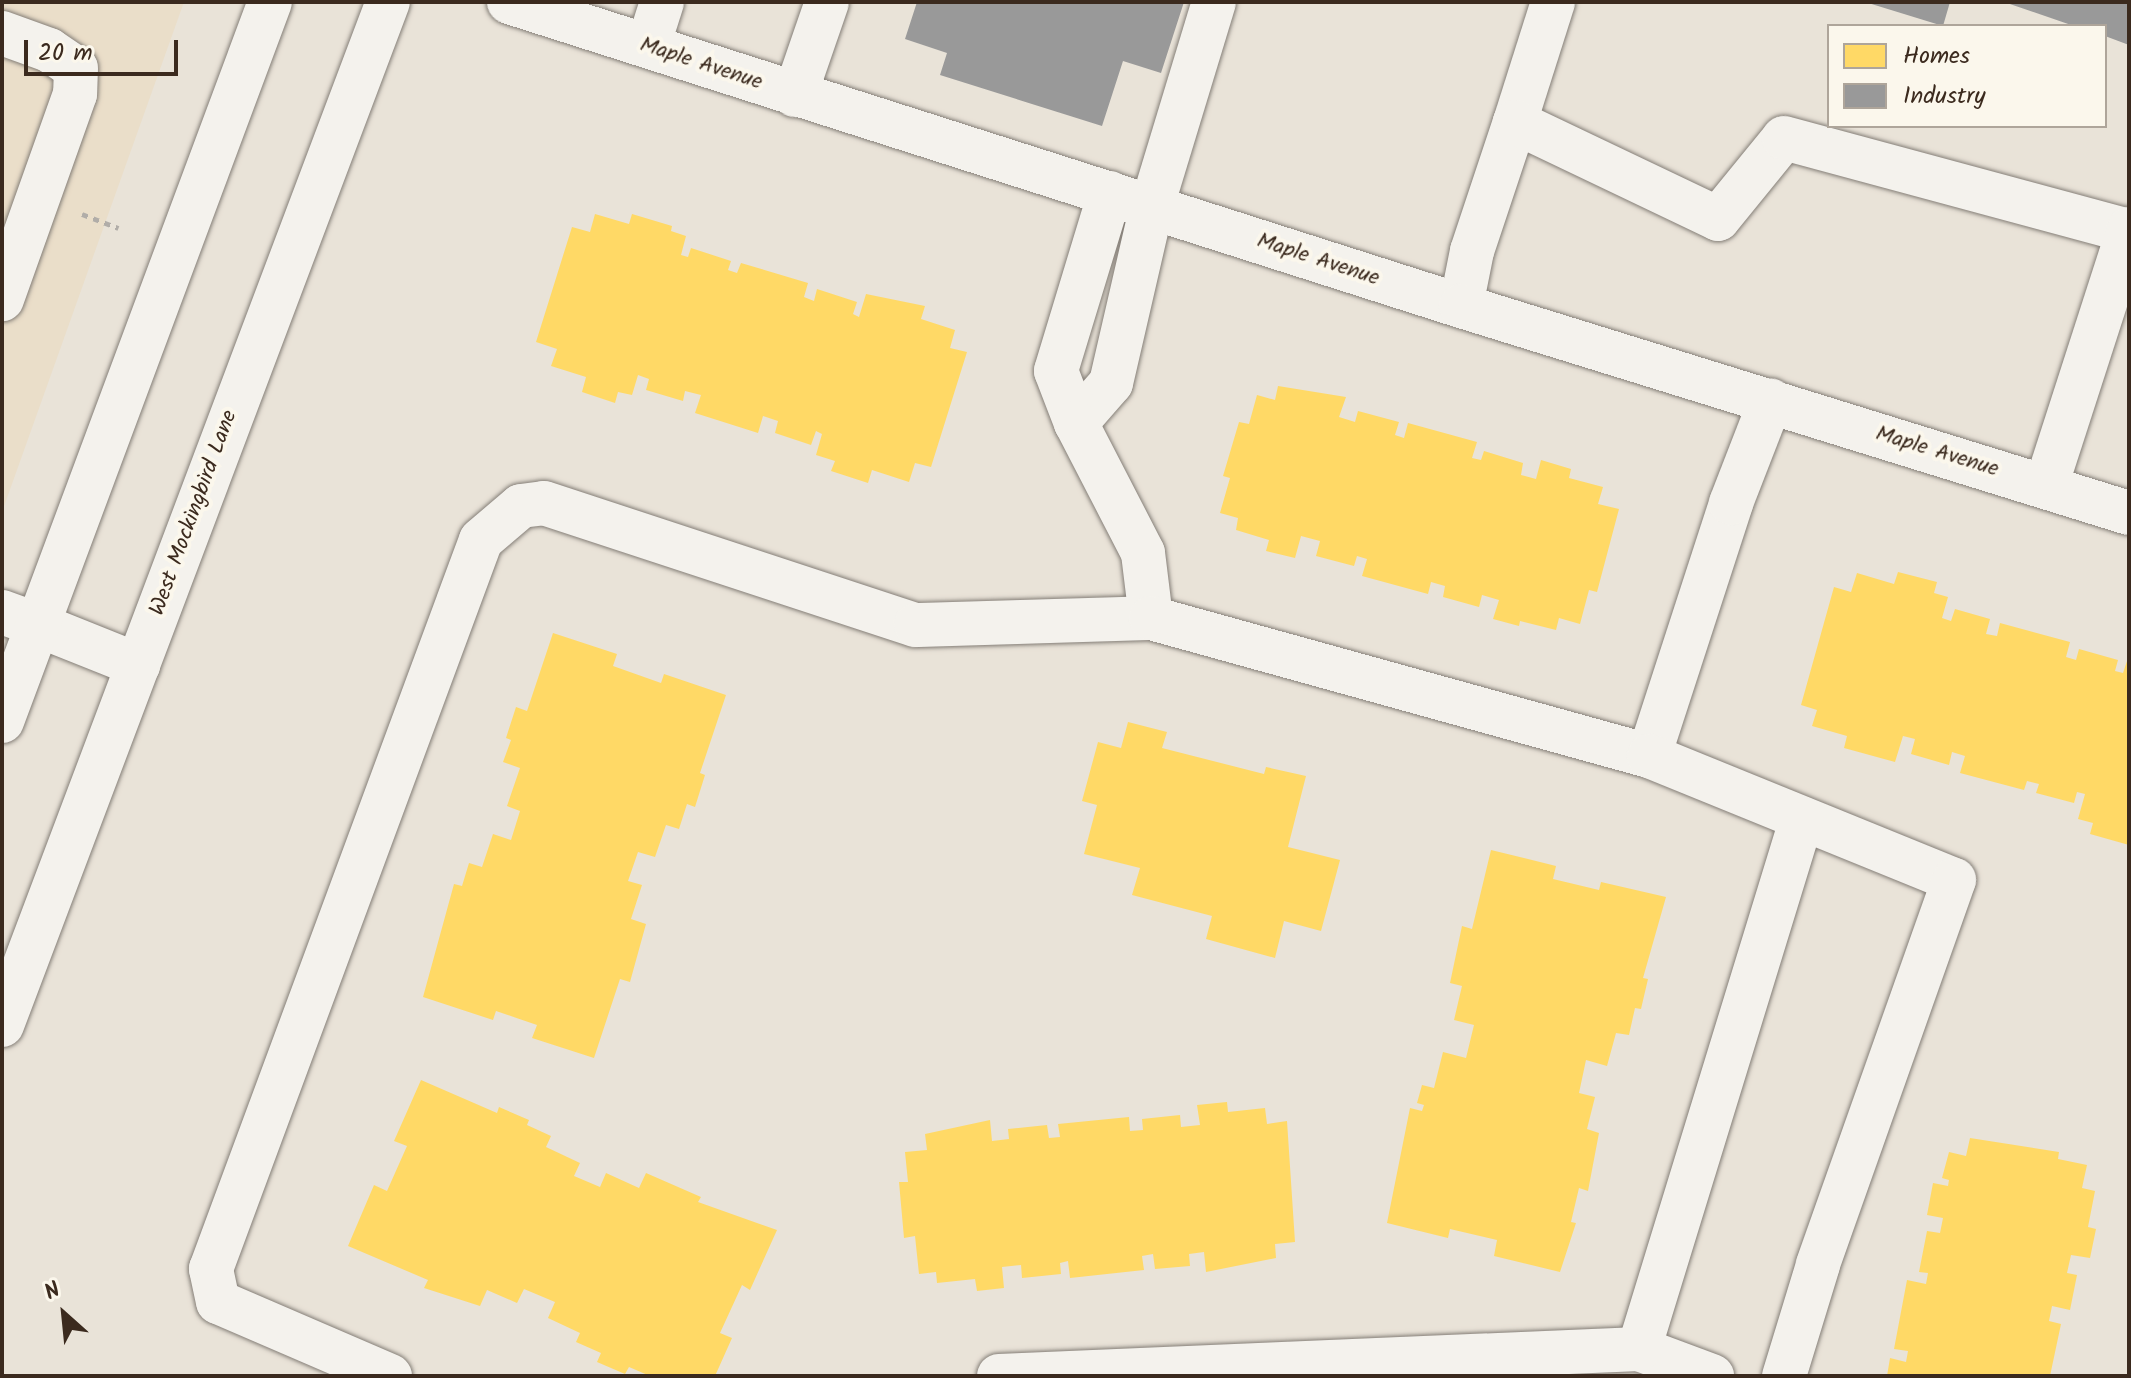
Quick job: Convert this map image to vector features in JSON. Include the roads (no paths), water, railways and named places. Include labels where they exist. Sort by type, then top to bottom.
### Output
[{"type":"main road","points":[[2,721],[20,618],[270,2]]},
{"type":"main road","name":"West Mockingbird Lane","points":[[2,1025],[388,2]]},
{"type":"main road","name":"Maple Avenue","points":[[509,2],[1461,306],[2129,513]]},
{"type":"main road","points":[[648,46],[662,2]]},
{"type":"main road","points":[[795,95],[827,2]]},
{"type":"main road","points":[[1076,423],[1111,383],[1152,206],[1214,2]]},
{"type":"main road","points":[[1461,306],[1472,251],[1553,2]]},
{"type":"main road","points":[[2,33],[49,50],[76,68],[75,94],[2,299]]},
{"type":"main road","points":[[1515,122],[1718,219],[1784,138],[2129,230],[2046,486]]},
{"type":"main road","points":[[1110,193],[1056,371],[1076,423],[1143,553],[1151,618]]},
{"type":"main road","points":[[1649,756],[1731,503],[1771,400]]},
{"type":"main road","points":[[390,1376],[218,1302],[211,1269],[481,540],[521,506],[544,503],[916,625],[1151,618],[1649,756],[1954,880],[1818,1265],[1784,1376]]},
{"type":"main road","points":[[20,618],[138,665]]},
{"type":"main road","points":[[1639,1349],[1802,818]]},
{"type":"main road","points":[[999,1376],[1639,1349],[1712,1376]]}]
